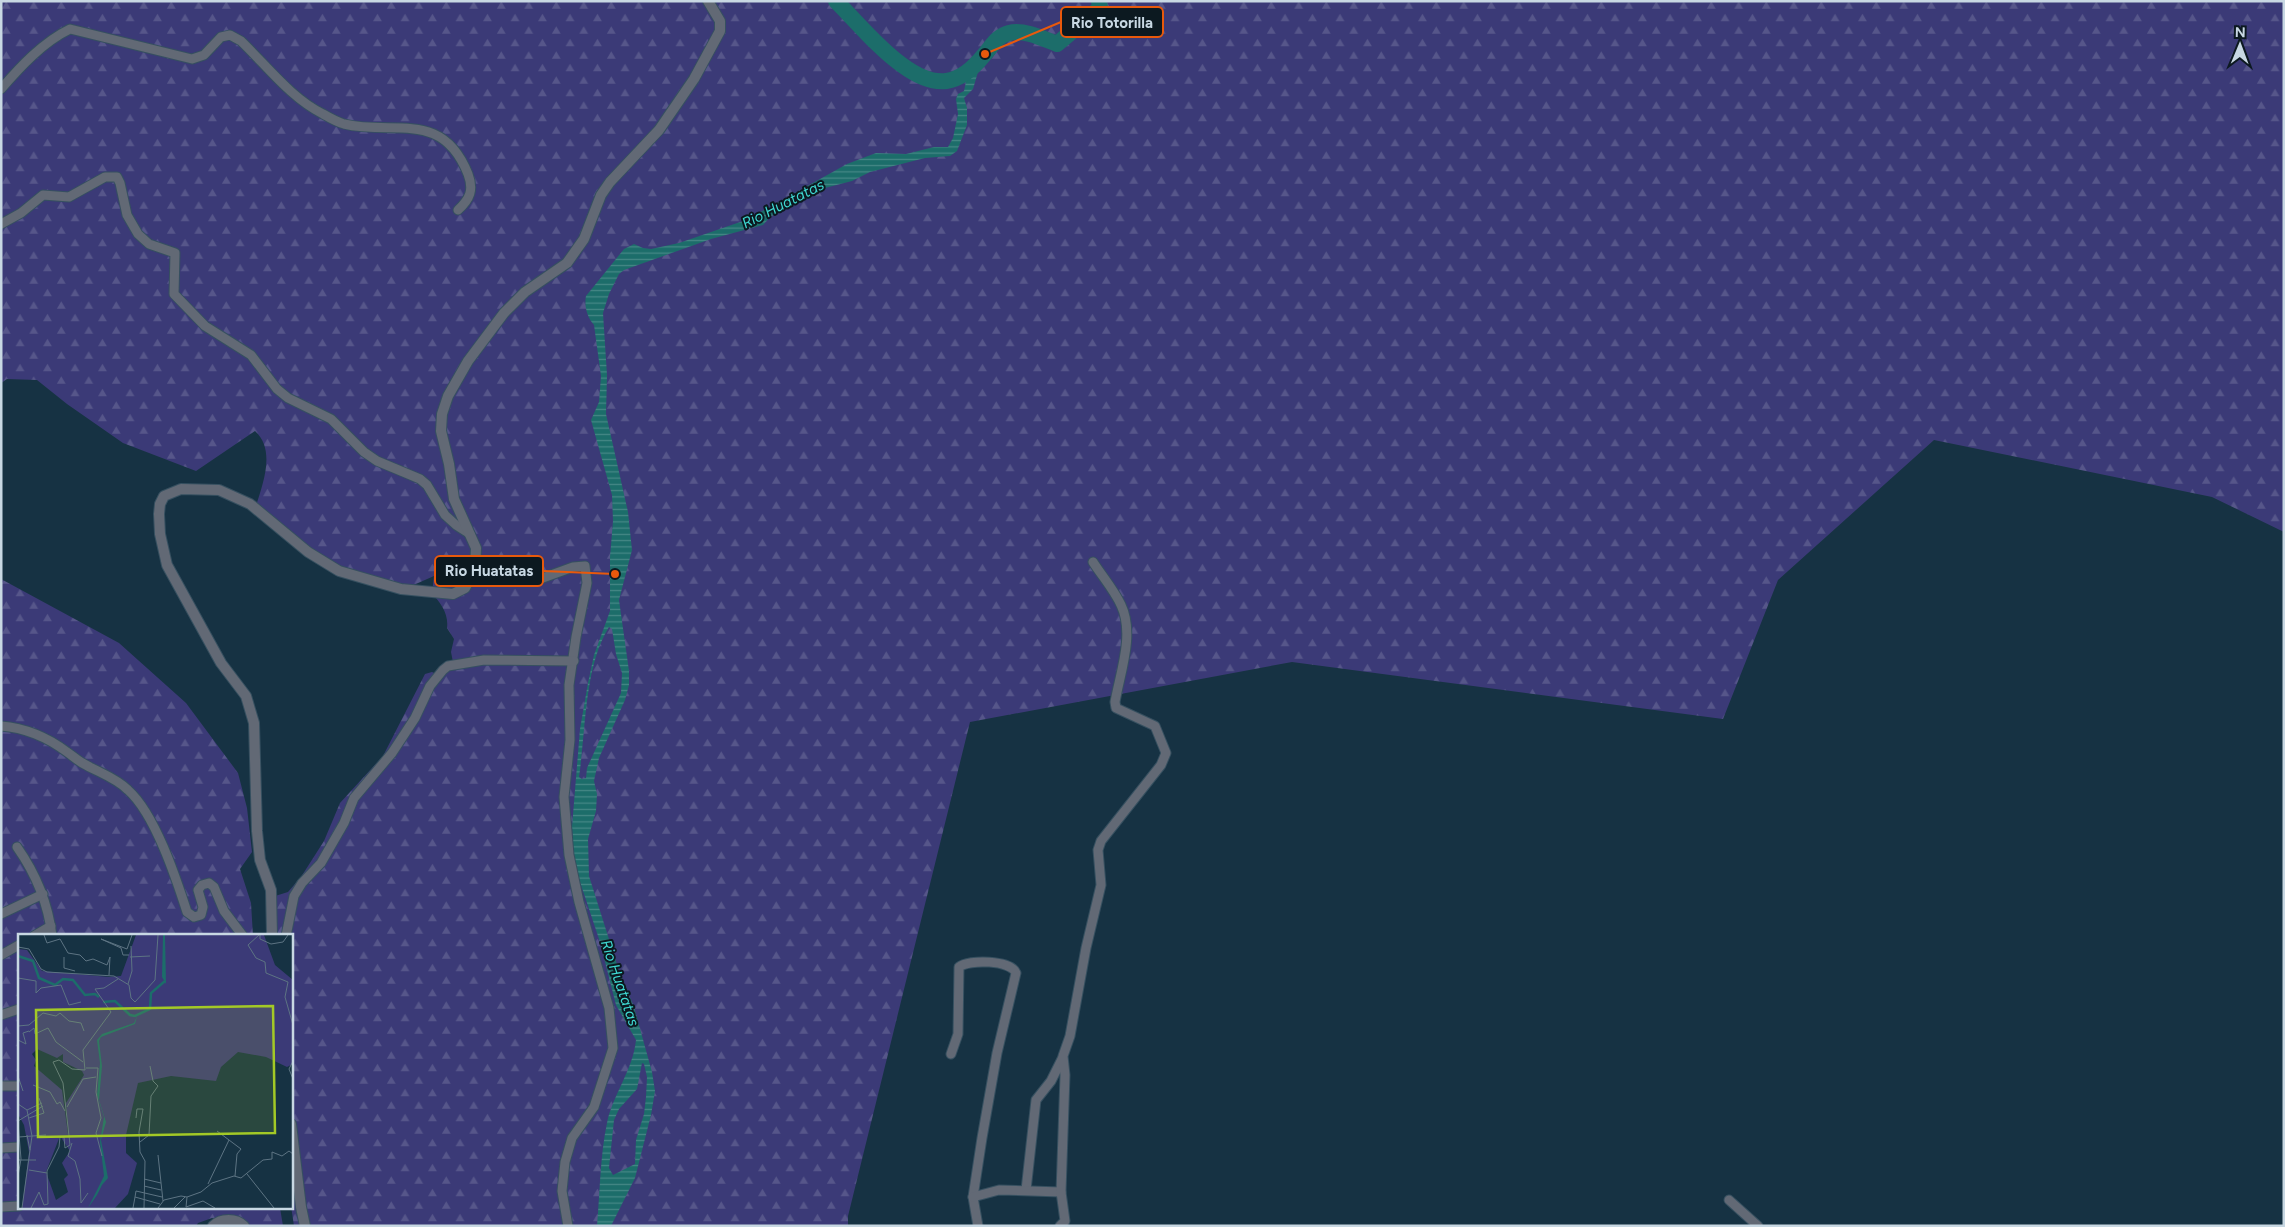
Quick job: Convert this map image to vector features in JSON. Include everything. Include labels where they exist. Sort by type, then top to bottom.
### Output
[{"type":"street","points":[[272,934],[272,899],[260,860],[257,838],[254,723],[251,710],[246,696],[221,663],[166,565],[160,534],[160,504],[164,496],[181,489],[219,490],[250,504],[308,552],[339,571],[401,589],[443,594],[460,592],[468,583],[475,569],[476,548],[454,499],[449,464],[441,432],[442,414],[448,396],[468,361],[504,313],[525,292],[568,263],[578,250],[594,218],[601,196],[610,182],[659,130],[694,79],[720,31],[720,21],[708,1]]},
{"type":"street","points":[[1,89],[20,67],[59,34],[70,29],[192,59],[204,55],[221,37],[230,35],[241,41],[302,102],[343,124],[404,127],[435,134],[454,149],[470,179],[472,192],[468,201],[458,210]]},
{"type":"street","points":[[1,224],[21,213],[43,195],[68,197],[105,177],[117,177],[120,182],[127,215],[138,234],[149,244],[175,253],[174,294],[186,308],[205,326],[251,355],[277,389],[288,398],[331,419],[364,452],[377,461],[420,479],[426,485],[445,515],[470,534]]},
{"type":"street","points":[[1026,1190],[1036,1100],[1051,1081],[1070,1036],[1086,948],[1101,885],[1098,850],[1101,840],[1161,764],[1166,753],[1155,726],[1116,708],[1114,702],[1127,638],[1126,623],[1122,606],[1093,562]]},
{"type":"street","points":[[475,569],[540,579],[573,567],[585,566],[587,583],[569,685],[570,740],[564,797],[566,837],[579,902],[609,1008],[613,1048],[594,1107],[572,1138],[564,1162],[562,1191],[568,1226]]},
{"type":"street","points":[[286,934],[294,896],[302,883],[321,863],[344,823],[354,798],[392,754],[415,718],[430,686],[443,670],[448,666],[484,660],[574,661]]},
{"type":"street","points":[[1,726],[29,730],[36,733],[66,750],[86,765],[100,771],[127,788],[147,815],[161,842],[187,912],[194,917],[201,915],[203,907],[198,890],[202,885],[209,883],[214,886],[224,911],[241,934]]},
{"type":"street","points":[[16,847],[33,870],[43,894],[52,931]]},
{"type":"street","points":[[1,914],[43,894]]},
{"type":"street","points":[[1,955],[18,946]]},
{"type":"street","points":[[950,1054],[958,1034],[959,967],[974,962],[1009,965],[1014,968],[1016,973],[997,1053],[973,1198],[978,1226]]},
{"type":"street","points":[[1,1015],[18,1009]]},
{"type":"street","points":[[1060,1226],[1065,1221],[1061,1192],[1065,1075],[1063,1056]]},
{"type":"street","points":[[1,1086],[18,1086]]},
{"type":"street","points":[[292,1132],[305,1226]]},
{"type":"street","points":[[1,1148],[18,1147]]},
{"type":"street","points":[[973,1198],[999,1190],[1061,1192]]},
{"type":"street","points":[[1729,1200],[1758,1226]]},
{"type":"street","points":[[1,1207],[18,1206]]},
{"type":"street","points":[[213,1226],[223,1220],[241,1222],[244,1226]]},
{"type":"green space","points":[[1,1],[2284,1],[2284,532],[2212,497],[1934,440],[1778,580],[1723,719],[1292,662],[970,722],[848,1216],[848,1226],[294,1226],[292,1210],[292,934],[275,934],[272,897],[288,892],[301,877],[324,841],[340,803],[383,756],[425,674],[432,672],[443,677],[453,662],[451,652],[454,639],[447,628],[447,618],[443,609],[432,593],[434,576],[409,587],[347,577],[256,506],[264,477],[266,457],[265,448],[255,431],[196,471],[123,443],[67,404],[37,380],[7,379],[1,383]]},
{"type":"green space","points":[[1,579],[119,643],[186,703],[238,773],[247,808],[252,852],[240,869],[251,903],[253,934],[18,934],[18,1210],[280,1210],[283,1226],[226,1226],[223,1221],[212,1218],[198,1223],[196,1226],[1,1226]]},
{"type":"water","points":[[978,72],[973,89],[964,98],[967,108],[967,125],[957,151],[950,156],[925,158],[870,172],[852,181],[825,188],[804,197],[770,217],[763,225],[711,239],[624,270],[619,274],[609,294],[603,313],[607,375],[606,414],[628,512],[632,550],[619,600],[629,671],[629,685],[625,700],[599,758],[594,781],[597,794],[596,811],[588,839],[589,876],[620,974],[634,1007],[652,1072],[655,1091],[635,1178],[611,1226],[597,1226],[607,1123],[631,1062],[636,1040],[616,1005],[600,942],[574,864],[572,827],[580,729],[594,655],[610,611],[610,557],[613,521],[612,495],[591,420],[599,402],[601,376],[594,325],[585,304],[586,296],[624,249],[634,244],[651,249],[679,243],[746,220],[847,164],[876,153],[906,154],[934,147],[948,147],[953,138],[958,114],[956,99],[958,94],[964,91],[967,77]],"holes":[[[609,627],[612,629],[616,654],[622,673],[621,693],[587,768],[586,778],[582,779],[579,777],[590,680],[601,643]],[[642,1063],[644,1064],[647,1077],[646,1097],[644,1114],[636,1140],[635,1164],[613,1175],[609,1168],[614,1120],[619,1109],[637,1089]]]},
{"type":"waterway","name":"Rio Huatatas","points":[[836,1],[893,58],[914,73],[936,81],[946,81],[965,73],[1005,34],[1015,32],[1027,33],[1057,44],[1100,8],[1099,1]]},
{"type":"place","name":"Rio Totorilla","points":[[985,54]]},
{"type":"place","name":"Rio Huatatas","points":[[615,574]]}]
